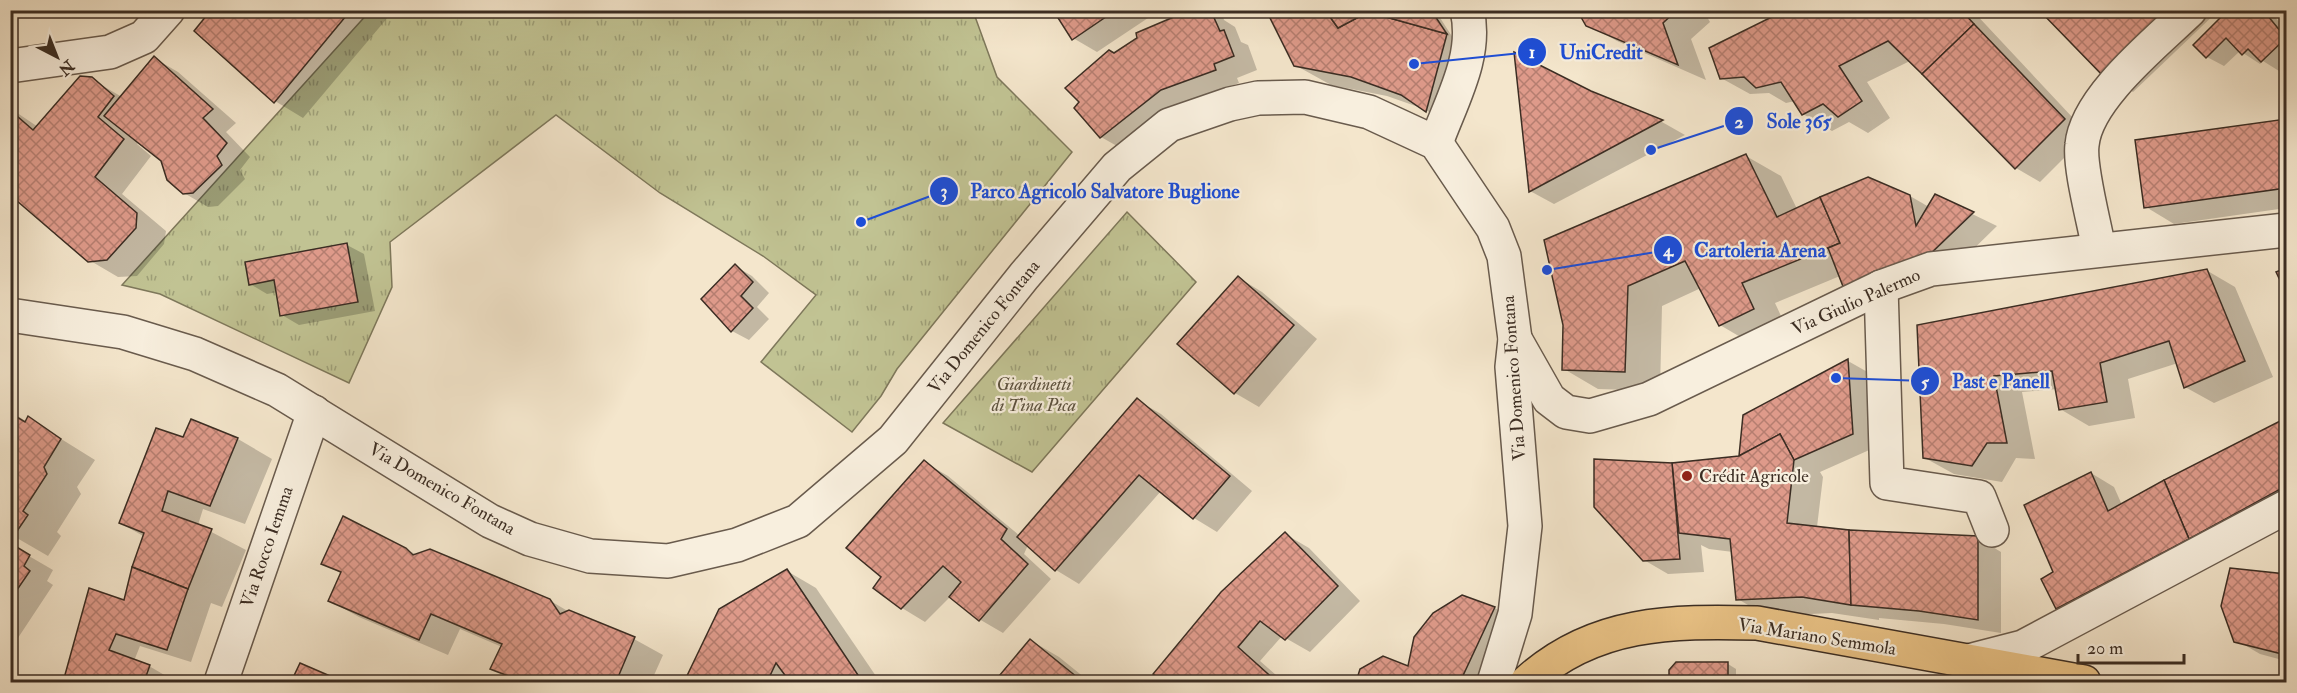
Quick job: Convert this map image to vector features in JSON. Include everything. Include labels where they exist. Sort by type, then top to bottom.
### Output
[{"type":"main road","name":"Via Mariano Semmola","points":[[1527,682],[1569,653],[1613,632],[1667,623],[1757,623],[1965,663],[2084,682]]},
{"type":"street","points":[[10,66],[110,52],[144,37],[168,10]]},
{"type":"street","points":[[1436,142],[1467,60],[1470,23],[1467,10]]},
{"type":"street","points":[[2099,250],[2083,157],[2083,138],[2112,84],[2190,10]]},
{"type":"street","name":"Via Domenico Fontana","points":[[10,315],[123,332],[195,354],[278,390],[490,520],[530,539],[590,556],[668,561],[737,545],[798,521],[893,440],[1024,276],[1104,183],[1122,163],[1169,125],[1230,104],[1258,98],[1305,97],[1369,112],[1436,142],[1493,228],[1504,256],[1515,339],[1512,367],[1525,526],[1515,614],[1494,682]]},
{"type":"street","name":"Via Giulio Palermo","points":[[1515,339],[1549,399],[1566,412],[1590,416],[1649,399],[1881,287],[1931,269],[2286,230]]},
{"type":"street","points":[[1881,287],[1887,483],[1979,497],[1992,530]]},
{"type":"street","name":"Via Rocco Iemma","points":[[221,682],[314,412]]},
{"type":"street","points":[[1965,663],[2023,647],[2286,507]]},
{"type":"green space","points":[[370,11],[973,11],[997,77],[1072,152],[897,369],[881,396],[852,432],[761,362],[816,295],[763,256],[660,193],[556,115],[390,242],[392,287],[349,383],[160,294],[122,285]]},
{"type":"green space","name":"Giardinetti di Tina Pica","points":[[1127,212],[1196,282],[1032,472],[943,423]]},
{"type":"building","points":[[211,10],[351,10],[274,103],[194,31]]},
{"type":"building","points":[[1053,10],[1116,10],[1072,40]]},
{"type":"building","points":[[1173,10],[1202,10],[1204,14],[1211,11],[1220,31],[1224,30],[1234,56],[1214,64],[1216,70],[1161,90],[1100,138],[1074,108],[1079,102],[1065,88],[1109,50],[1114,53],[1137,38],[1136,33],[1176,16]]},
{"type":"building","points":[[1266,10],[1325,10],[1338,28],[1368,12],[1447,34],[1426,112],[1401,95],[1351,77],[1294,66]]},
{"type":"building","points":[[1325,10],[1431,10],[1447,34],[1368,12],[1338,28]]},
{"type":"building","points":[[1577,10],[1677,10],[1663,23],[1678,65],[1586,26]]},
{"type":"building","points":[[1786,10],[1961,10],[1974,24],[1922,74],[1888,41],[1839,66],[1862,101],[1838,117],[1823,104],[1802,115],[1781,82],[1756,88],[1744,77],[1720,79],[1709,48]]},
{"type":"building","points":[[2039,10],[2174,10],[2104,77]]},
{"type":"building","points":[[2228,10],[2263,10],[2286,38],[2261,62],[2248,49],[2242,55],[2226,38],[2206,58],[2193,45]]},
{"type":"building","points":[[1974,24],[2065,119],[2015,169],[1922,74]]},
{"type":"building","points":[[1514,52],[1591,91],[1663,120],[1529,192]]},
{"type":"building","points":[[154,56],[213,109],[203,118],[227,143],[217,156],[222,165],[193,193],[183,194],[167,180],[161,161],[104,116]]},
{"type":"building","points":[[80,76],[92,77],[114,96],[98,117],[124,139],[95,177],[137,213],[136,228],[107,260],[88,262],[10,195],[10,110],[33,130]]},
{"type":"building","points":[[2286,119],[2286,188],[2144,208],[2135,140]]},
{"type":"building","points":[[1746,154],[1777,217],[1820,197],[1840,243],[1742,283],[1754,309],[1719,326],[1685,261],[1628,286],[1625,372],[1562,370],[1563,325],[1544,240]]},
{"type":"building","points":[[1868,177],[1910,195],[1916,226],[1935,194],[1974,212],[1924,260],[1844,289],[1828,248],[1840,243],[1820,197]]},
{"type":"building","points":[[347,243],[358,302],[280,316],[274,280],[249,285],[245,262]]},
{"type":"building","points":[[735,264],[753,282],[741,296],[753,308],[731,332],[701,299]]},
{"type":"building","points":[[2286,268],[2286,293],[2276,272]]},
{"type":"building","points":[[2207,269],[2245,361],[2184,388],[2169,341],[2100,363],[2107,402],[2059,410],[2052,371],[1994,376],[2007,443],[1987,443],[1972,466],[1923,458],[1917,325]]},
{"type":"building","points":[[1238,276],[1294,325],[1234,394],[1177,344]]},
{"type":"building","points":[[1848,359],[1853,434],[1794,460],[1780,434],[1739,456],[1743,415]]},
{"type":"building","points":[[1137,398],[1230,476],[1193,519],[1139,475],[1055,571],[1017,537]]},
{"type":"building","points":[[10,413],[25,422],[28,416],[61,439],[44,467],[47,474],[23,511],[28,515],[13,537],[10,536]]},
{"type":"building","points":[[2286,418],[2286,486],[2189,539],[2164,480]]},
{"type":"building","points":[[191,419],[238,438],[210,506],[168,491],[162,511],[212,529],[188,589],[132,567],[144,533],[119,523],[156,428],[183,437]]},
{"type":"building","points":[[1780,434],[1794,460],[1787,523],[1849,530],[1851,605],[1802,597],[1736,600],[1730,539],[1679,533],[1672,463],[1739,456]]},
{"type":"building","points":[[1594,459],[1672,463],[1680,559],[1643,561],[1594,507]]},
{"type":"building","points":[[924,460],[1007,529],[1001,539],[1028,564],[979,621],[949,597],[961,582],[943,566],[901,609],[873,588],[881,577],[846,548]]},
{"type":"building","points":[[2091,472],[2108,511],[2164,480],[2189,539],[2056,609],[2041,579],[2053,572],[2024,505]]},
{"type":"building","points":[[343,516],[406,548],[413,555],[430,549],[550,599],[560,614],[569,610],[635,637],[616,682],[597,679],[595,682],[524,682],[490,669],[502,644],[431,614],[419,640],[328,601],[341,572],[321,564]]},
{"type":"building","points":[[1849,530],[1978,536],[1978,620],[1919,611],[1851,605]]},
{"type":"building","points":[[1285,532],[1338,586],[1285,640],[1260,621],[1238,647],[1277,682],[1164,682],[1153,674],[1221,592]]},
{"type":"building","points":[[10,543],[30,555],[24,566],[30,571],[10,600]]},
{"type":"building","points":[[132,567],[188,589],[167,650],[116,634],[109,650],[150,665],[144,682],[63,682],[89,588],[124,600]]},
{"type":"building","points":[[2230,568],[2286,574],[2286,655],[2234,642],[2221,606]]},
{"type":"building","points":[[787,569],[858,675],[846,682],[790,682],[776,663],[767,682],[684,682],[719,609]]},
{"type":"building","points":[[1462,595],[1495,607],[1460,682],[1356,682],[1360,669],[1383,656],[1408,666],[1414,637],[1433,613]]},
{"type":"building","points":[[1030,639],[1083,682],[994,682]]},
{"type":"building","points":[[1676,662],[1728,662],[1728,682],[1673,682],[1669,677],[1669,670]]},
{"type":"building","points":[[300,663],[344,682],[291,682]]},
{"type":"building","points":[[1469,676],[1474,677],[1475,682],[1464,682]]},
{"type":"place","name":"UniCredit","points":[[1414,64]]},
{"type":"place","name":"Sole 365","points":[[1651,150]]},
{"type":"place","name":"Parco Agricolo Salvatore Buglione","points":[[861,222]]},
{"type":"place","name":"Cartoleria Arena","points":[[1547,270]]},
{"type":"place","name":"Past e Panell","points":[[1836,378]]},
{"type":"place","name":"Crédit Agricole","points":[[1687,476]]}]
